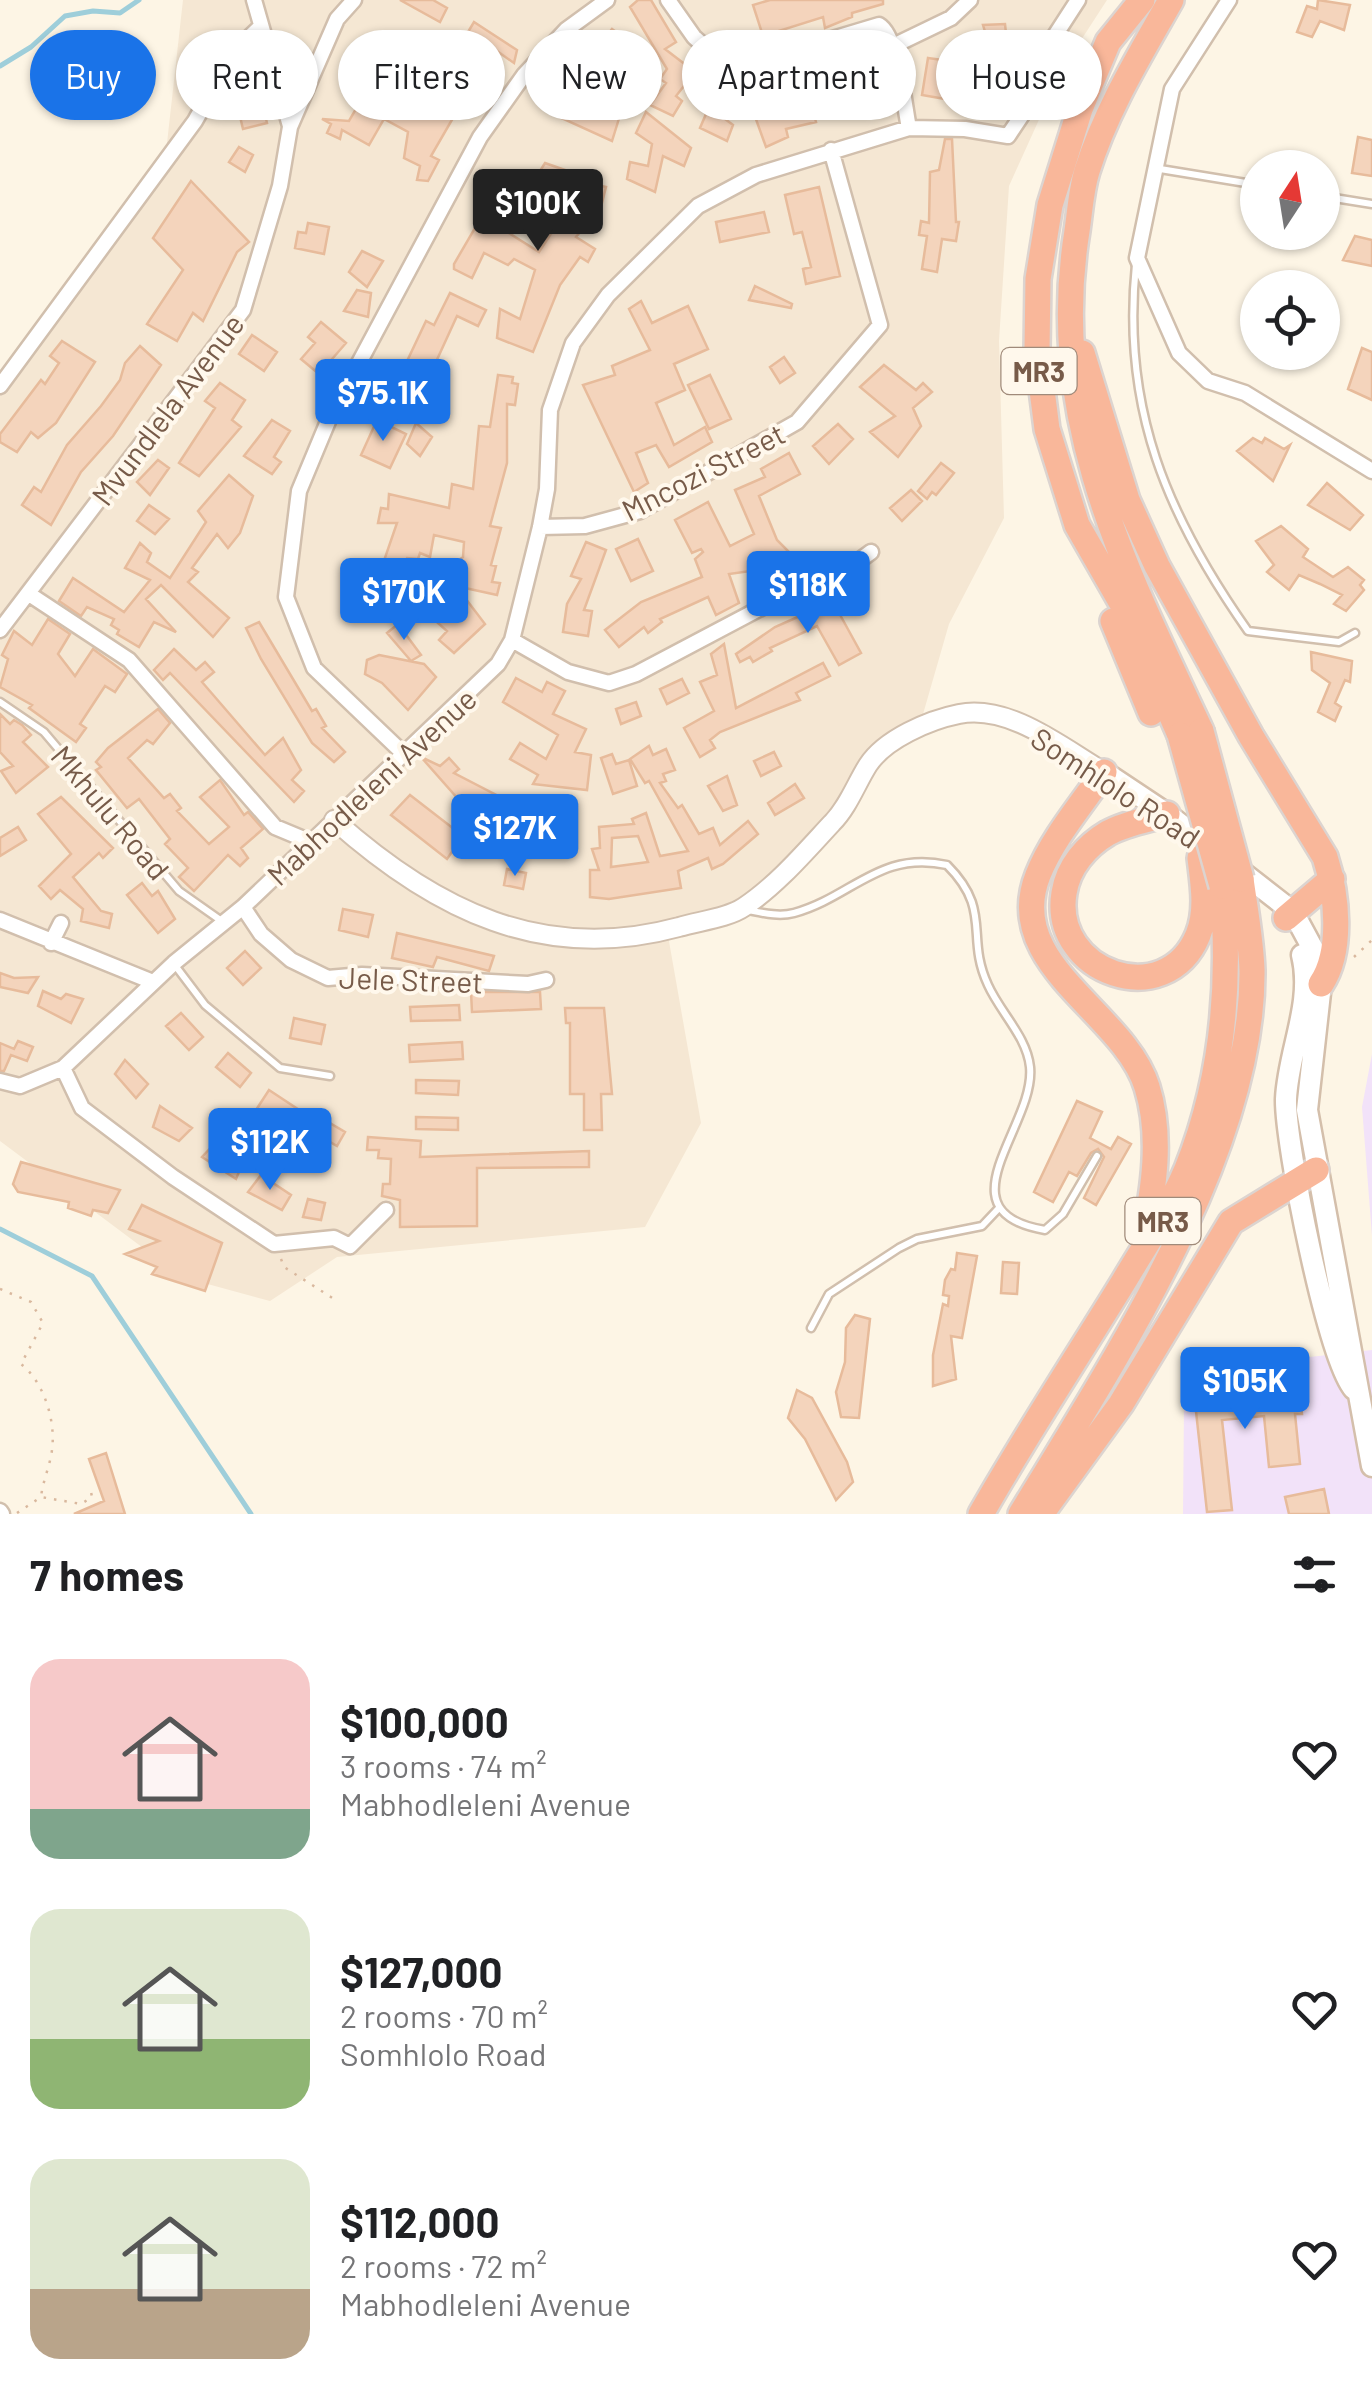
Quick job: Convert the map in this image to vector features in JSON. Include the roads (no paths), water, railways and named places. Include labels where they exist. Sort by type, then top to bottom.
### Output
[{"type":"highway","name":"MR3","points":[[1142,0],[1108,42],[1080,109],[1050,205],[1038,278],[1037,350],[1047,429],[1076,525],[1124,607],[1180,733]]},
{"type":"highway","name":"MR3","points":[[1021,1514],[1138,1322],[1210,1164],[1227,1113],[1247,1022],[1252,971],[1232,882],[1180,733],[1143,608],[1087,460],[1073,384],[1069,304],[1086,174],[1108,115],[1171,0]]},
{"type":"highway","points":[[1069,304],[1127,500],[1142,533],[1251,736],[1311,832],[1332,879],[1333,958],[1321,984]]},
{"type":"highway","points":[[1167,814],[1106,834],[1068,875],[1061,913],[1069,937],[1085,960],[1101,970],[1131,978],[1158,974],[1186,955],[1199,933],[1204,910],[1200,858],[1177,773],[1180,733]]},
{"type":"highway","points":[[1104,772],[1037,876],[1035,932],[1048,960],[1110,1024],[1147,1085],[1155,1157],[1141,1252]]},
{"type":"highway","points":[[1287,911],[1332,879]]},
{"type":"highway","name":"MR3","points":[[981,1514],[1179,1186],[1206,1112],[1224,1012],[1232,882]]},
{"type":"highway","points":[[1041,1514],[1122,1404],[1231,1222],[1306,1177]]},
{"type":"main road","name":"Somhlolo Road","points":[[1104,772],[1167,814],[1287,911],[1314,949],[1321,984],[1306,1094],[1306,1177]]},
{"type":"main road","name":"Somhlolo Road","points":[[1287,911],[1306,972],[1286,1100],[1356,1366],[1354,1389],[1372,1466]]},
{"type":"street","points":[[254,0],[290,127]]},
{"type":"street","name":"Mvundlela Avenue","points":[[0,630],[243,310],[280,186],[290,127],[337,18],[354,0]]},
{"type":"street","points":[[405,755],[314,668],[286,598],[299,491],[330,420],[480,138],[524,75],[566,30],[607,0]]},
{"type":"street","points":[[668,0],[689,30]]},
{"type":"street","points":[[916,35],[951,18],[970,0]]},
{"type":"street","name":"Mabhodleleni Avenue","points":[[63,1068],[174,963],[243,907],[498,664],[512,640],[540,527],[547,489],[550,410],[573,342],[604,300],[698,206],[756,174],[909,128],[966,128],[1008,136],[1030,104],[1034,68],[1078,0]]},
{"type":"street","points":[[1228,0],[1172,88],[1137,258],[1179,353],[1208,381],[1245,393],[1372,470]]},
{"type":"street","points":[[863,30],[880,25],[887,30]]},
{"type":"street","points":[[0,386],[195,120],[234,53],[259,28]]},
{"type":"street","points":[[907,120],[909,128]]},
{"type":"street","name":"Mncozi Street","points":[[540,527],[585,526],[640,511],[797,422],[880,325],[831,150]]},
{"type":"street","points":[[512,640],[568,672],[608,683],[636,674],[776,600],[826,585],[871,552]]},
{"type":"street","points":[[29,594],[129,660],[276,827],[311,842]]},
{"type":"street","name":"Somhlolo Road","points":[[334,820],[386,866],[482,919],[544,936],[598,940],[667,930],[742,910],[837,818],[871,760],[919,728],[960,714],[990,715],[1030,728],[1104,772]]},
{"type":"street","name":"Jele Street","points":[[243,907],[260,934],[276,948],[328,978],[362,975],[528,984],[546,980]]},
{"type":"street","points":[[0,920],[153,982]]},
{"type":"street","points":[[51,943],[61,923]]},
{"type":"street","points":[[0,1081],[20,1086],[63,1068],[82,1108],[173,1177],[274,1244],[334,1238],[350,1246],[386,1210]]},
{"type":"lane","points":[[1153,168],[1240,182]]},
{"type":"lane","points":[[1340,199],[1372,204]]},
{"type":"lane","points":[[1137,258],[1130,322],[1152,458],[1203,568],[1248,631],[1338,642],[1355,632]]},
{"type":"lane","name":"Mkhulu Road","points":[[0,702],[44,732],[179,892],[224,922]]},
{"type":"lane","points":[[742,910],[793,913],[890,864],[924,859],[947,864],[961,879],[978,916],[978,948],[985,980],[1025,1048],[1030,1069],[1018,1124],[996,1175],[993,1196],[999,1208],[1024,1226],[1045,1230],[1062,1214],[1097,1156]]},
{"type":"lane","points":[[174,963],[205,1006],[280,1068],[330,1076]]},
{"type":"lane","points":[[811,1328],[829,1294],[900,1248],[917,1239],[982,1226],[999,1208]]},
{"type":"waterway","points":[[0,66],[31,47],[65,16],[93,11],[120,13],[139,0]]},
{"type":"waterway","points":[[0,1229],[92,1276],[251,1514]]}]
